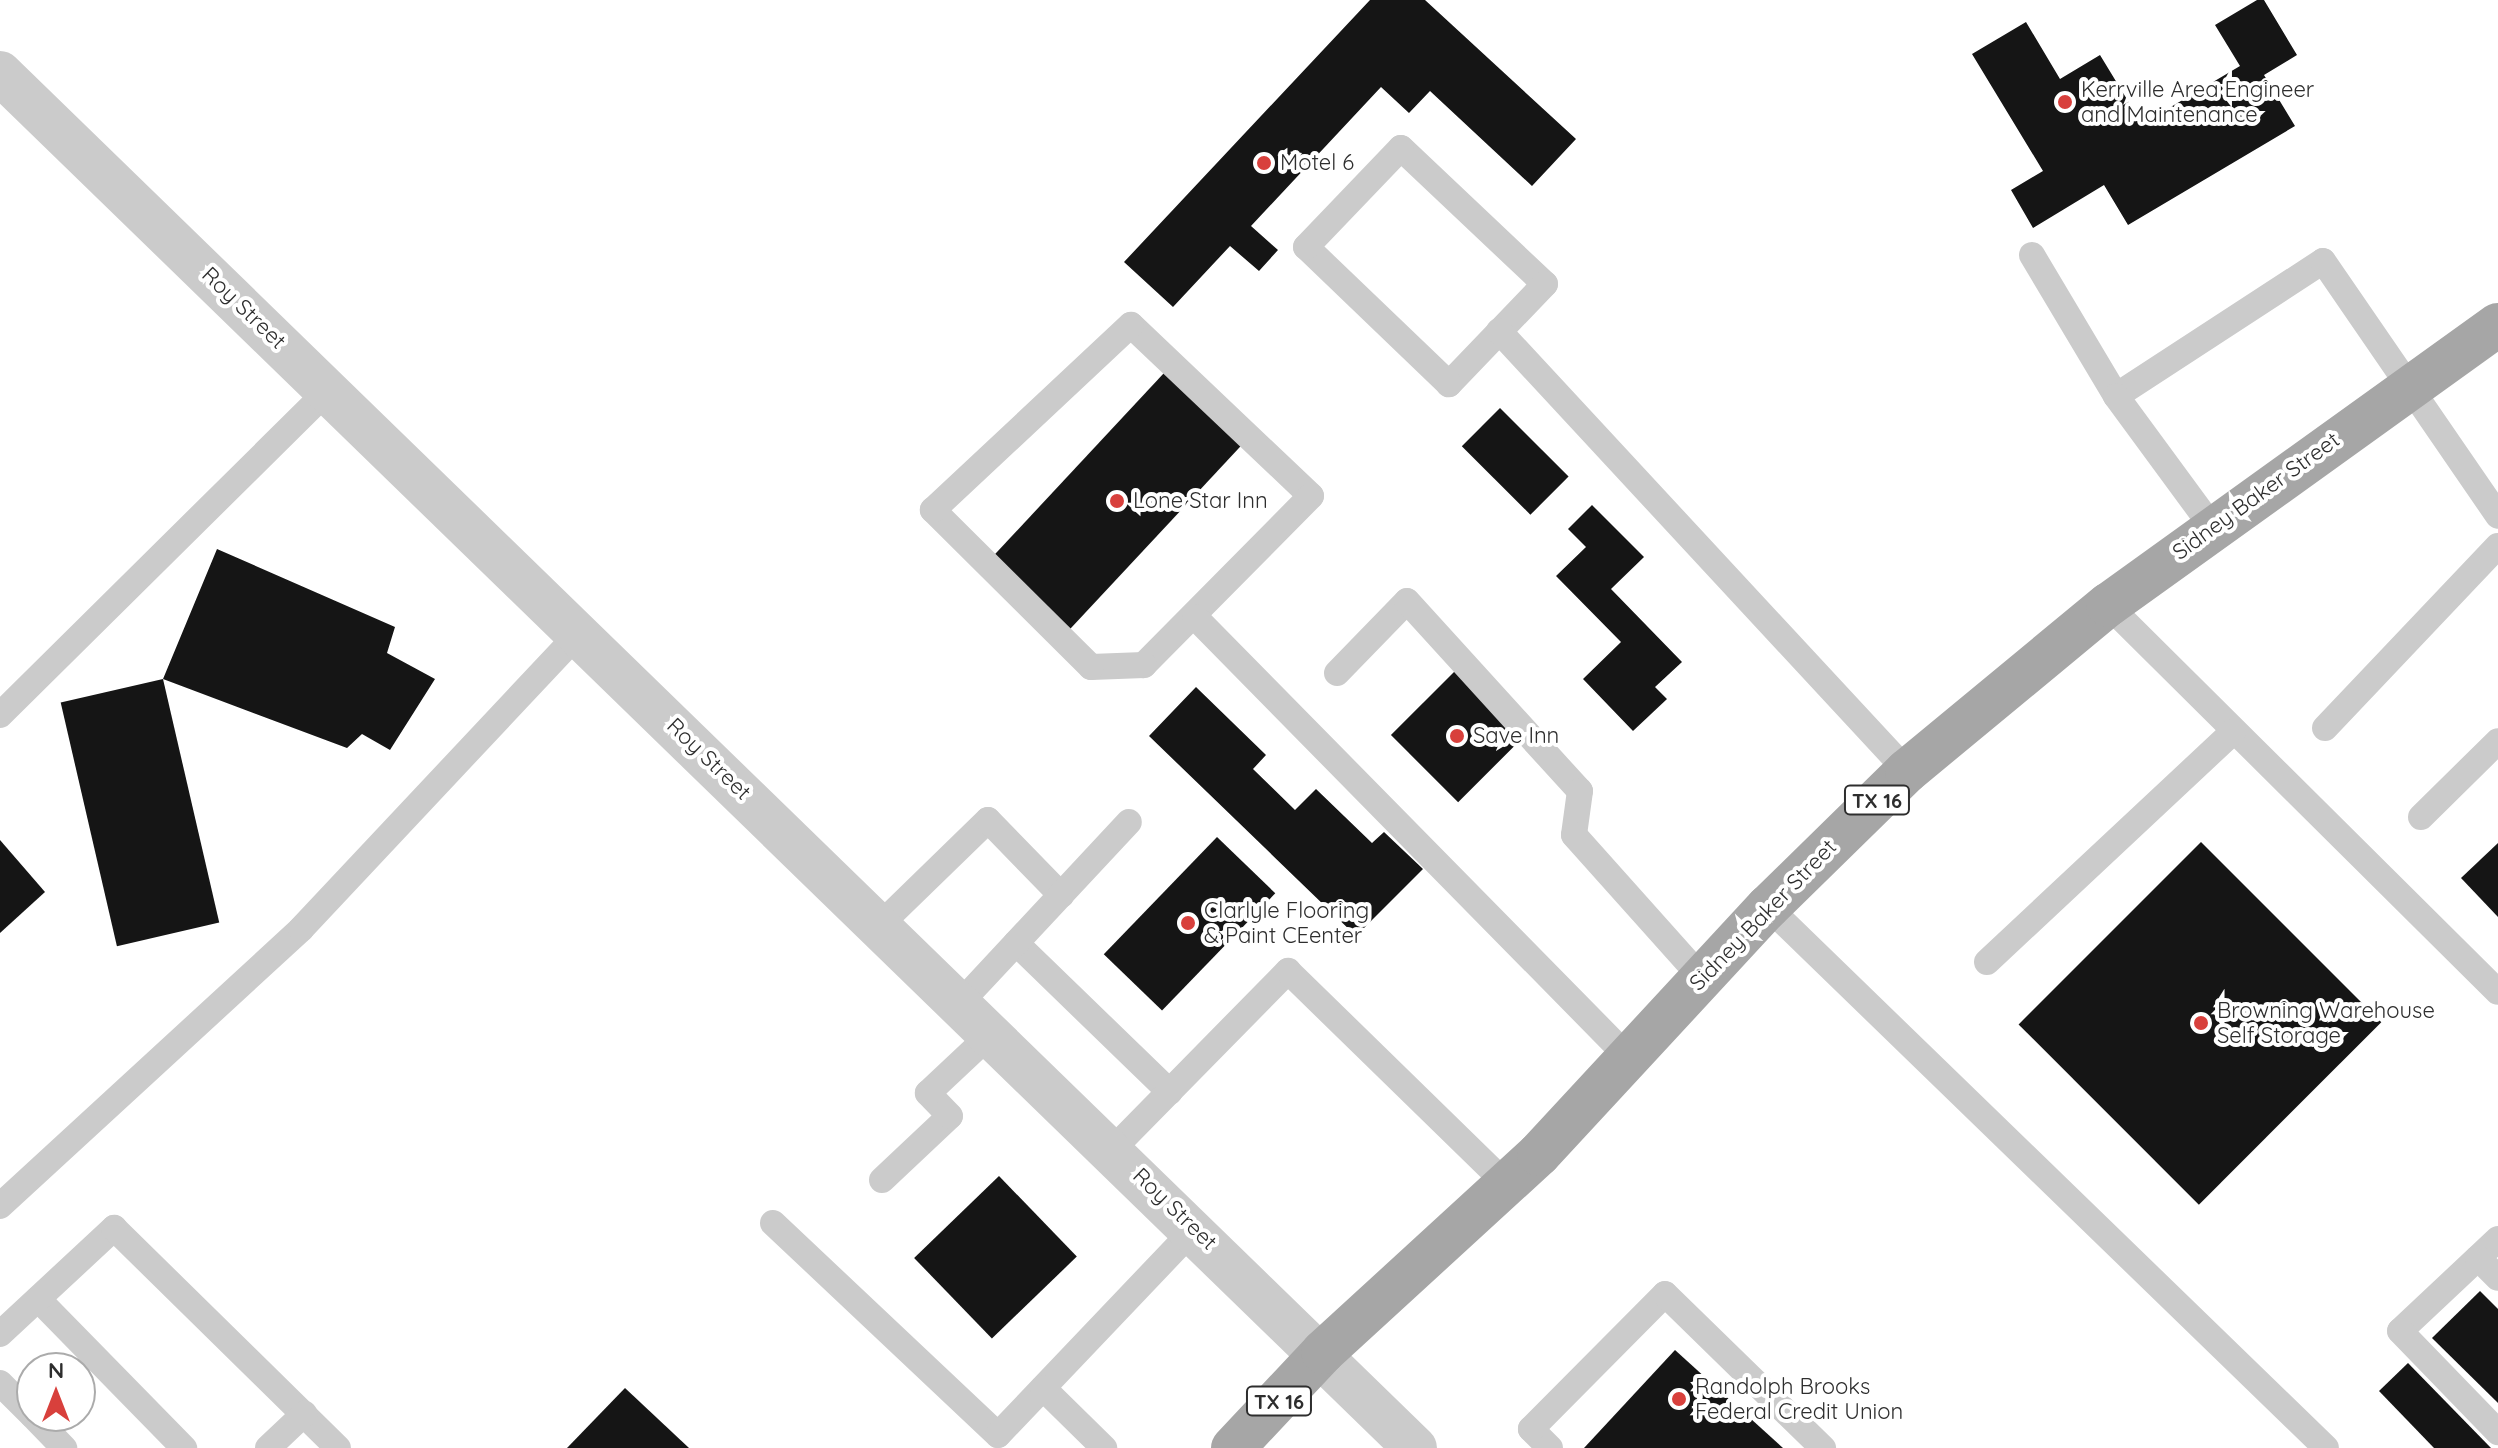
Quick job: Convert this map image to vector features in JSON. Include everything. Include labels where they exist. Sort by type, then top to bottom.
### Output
[{"type":"main road","name":"Sidney Baker Street","points":[[1233,1448],[1323,1352],[1506,1184],[1768,907],[1907,771],[2108,605],[2498,325]]},
{"type":"street","name":"Roy Street","points":[[0,73],[1323,1352],[1415,1448]]},
{"type":"lane","points":[[1401,148],[1545,284],[1499,331],[1449,384],[1306,247],[1401,148]]},
{"type":"lane","points":[[2032,255],[2116,396],[2213,528]]},
{"type":"lane","points":[[2116,396],[2323,261],[2498,516]]},
{"type":"lane","points":[[1131,325],[1311,496],[1195,617],[1144,665],[1091,667],[933,510],[1131,325]]},
{"type":"lane","points":[[1499,331],[1907,771]]},
{"type":"lane","points":[[0,715],[328,390]]},
{"type":"lane","points":[[2325,728],[2498,546]]},
{"type":"lane","points":[[1337,673],[1407,601],[1580,791],[1574,835],[1702,978]]},
{"type":"lane","points":[[2108,605],[2498,992]]},
{"type":"lane","points":[[1195,617],[1628,1057]]},
{"type":"lane","points":[[0,1206],[301,929],[579,633]]},
{"type":"lane","points":[[1987,962],[2233,732]]},
{"type":"lane","points":[[2421,817],[2498,741]]},
{"type":"lane","points":[[881,924],[988,820],[1061,895]]},
{"type":"lane","points":[[961,1002],[1129,822]]},
{"type":"lane","points":[[1768,907],[2326,1448]]},
{"type":"lane","points":[[1016,943],[1170,1092]]},
{"type":"lane","points":[[1113,1149],[1288,971],[1506,1184]]},
{"type":"lane","points":[[882,1180],[950,1116],[928,1093],[992,1033]]},
{"type":"lane","points":[[773,1223],[998,1435],[1195,1228]]},
{"type":"lane","points":[[0,1334],[114,1228],[338,1448]]},
{"type":"lane","points":[[2498,1239],[2400,1331],[2498,1432]]},
{"type":"lane","points":[[2478,1258],[2498,1278]]},
{"type":"lane","points":[[1550,1448],[1531,1429],[1665,1294],[1823,1448]]},
{"type":"lane","points":[[38,1299],[184,1448]]},
{"type":"lane","points":[[0,1383],[16,1400]]},
{"type":"lane","points":[[1043,1388],[1104,1448]]},
{"type":"lane","points":[[268,1448],[304,1414]]},
{"type":"lane","points":[[48,1432],[64,1448]]},
{"type":"building","name":"Motel 6","points":[[1370,0],[1425,0],[1576,139],[1532,186],[1430,91],[1409,113],[1381,87],[1251,226],[1278,250],[1259,271],[1230,246],[1173,307],[1124,262]]},
{"type":"building","name":"Kerrville Area Engineer and Maintenance","points":[[2257,0],[2264,0],[2297,55],[2264,75],[2295,126],[2128,225],[2104,185],[2033,228],[2011,190],[2043,171],[1972,54],[2026,22],[2060,79],[2100,55],[2142,124],[2240,66],[2215,25]]},
{"type":"building","name":"Lone Star Inn","points":[[1164,373],[1242,445],[1070,629],[993,557]]},
{"type":"building","points":[[1500,408],[1569,477],[1530,515],[1462,446]]},
{"type":"building","points":[[1592,505],[1644,557],[1611,589],[1682,662],[1655,687],[1667,699],[1633,731],[1583,679],[1621,642],[1556,576],[1586,547],[1568,529]]},
{"type":"building","points":[[217,549],[395,627],[387,653],[435,679],[390,750],[362,734],[347,748],[163,679]]},
{"type":"building","name":"Save Inn","points":[[1456,670],[1523,737],[1458,802],[1391,735]]},
{"type":"building","points":[[163,679],[219,923],[117,946],[61,703]]},
{"type":"building","points":[[1196,687],[1266,755],[1253,769],[1295,810],[1316,789],[1372,843],[1384,832],[1423,869],[1356,936],[1149,736]]},
{"type":"building","name":"Clarlyle Flooring & Paint CEenter","points":[[1217,837],[1275,893],[1162,1011],[1104,954]]},
{"type":"building","points":[[0,840],[45,892],[0,933]]},
{"type":"building","name":"Browning Warehouse Self Storage","points":[[2201,842],[2381,1022],[2199,1205],[2019,1024]]},
{"type":"building","points":[[2498,843],[2498,917],[2461,878]]},
{"type":"building","points":[[999,1176],[1077,1257],[992,1339],[914,1258]]},
{"type":"building","points":[[2480,1291],[2498,1309],[2498,1403],[2432,1338]]},
{"type":"building","name":"Randolph Brooks Federal Credit Union","points":[[1675,1350],[1783,1448],[1584,1448]]},
{"type":"building","points":[[2408,1363],[2491,1448],[2434,1448],[2379,1391]]},
{"type":"building","points":[[625,1388],[689,1448],[567,1448]]},
{"type":"place","name":"Kerrville Area Engineer and Maintenance","points":[[2065,102]]},
{"type":"place","name":"Motel 6","points":[[1264,163]]},
{"type":"place","name":"Lone Star Inn","points":[[1117,501]]},
{"type":"place","name":"Save Inn","points":[[1457,736]]},
{"type":"place","name":"Clarlyle Flooring & Paint CEenter","points":[[1188,923]]},
{"type":"place","name":"Browning Warehouse Self Storage","points":[[2201,1023]]},
{"type":"place","name":"Randolph Brooks Federal Credit Union","points":[[1679,1399]]}]
